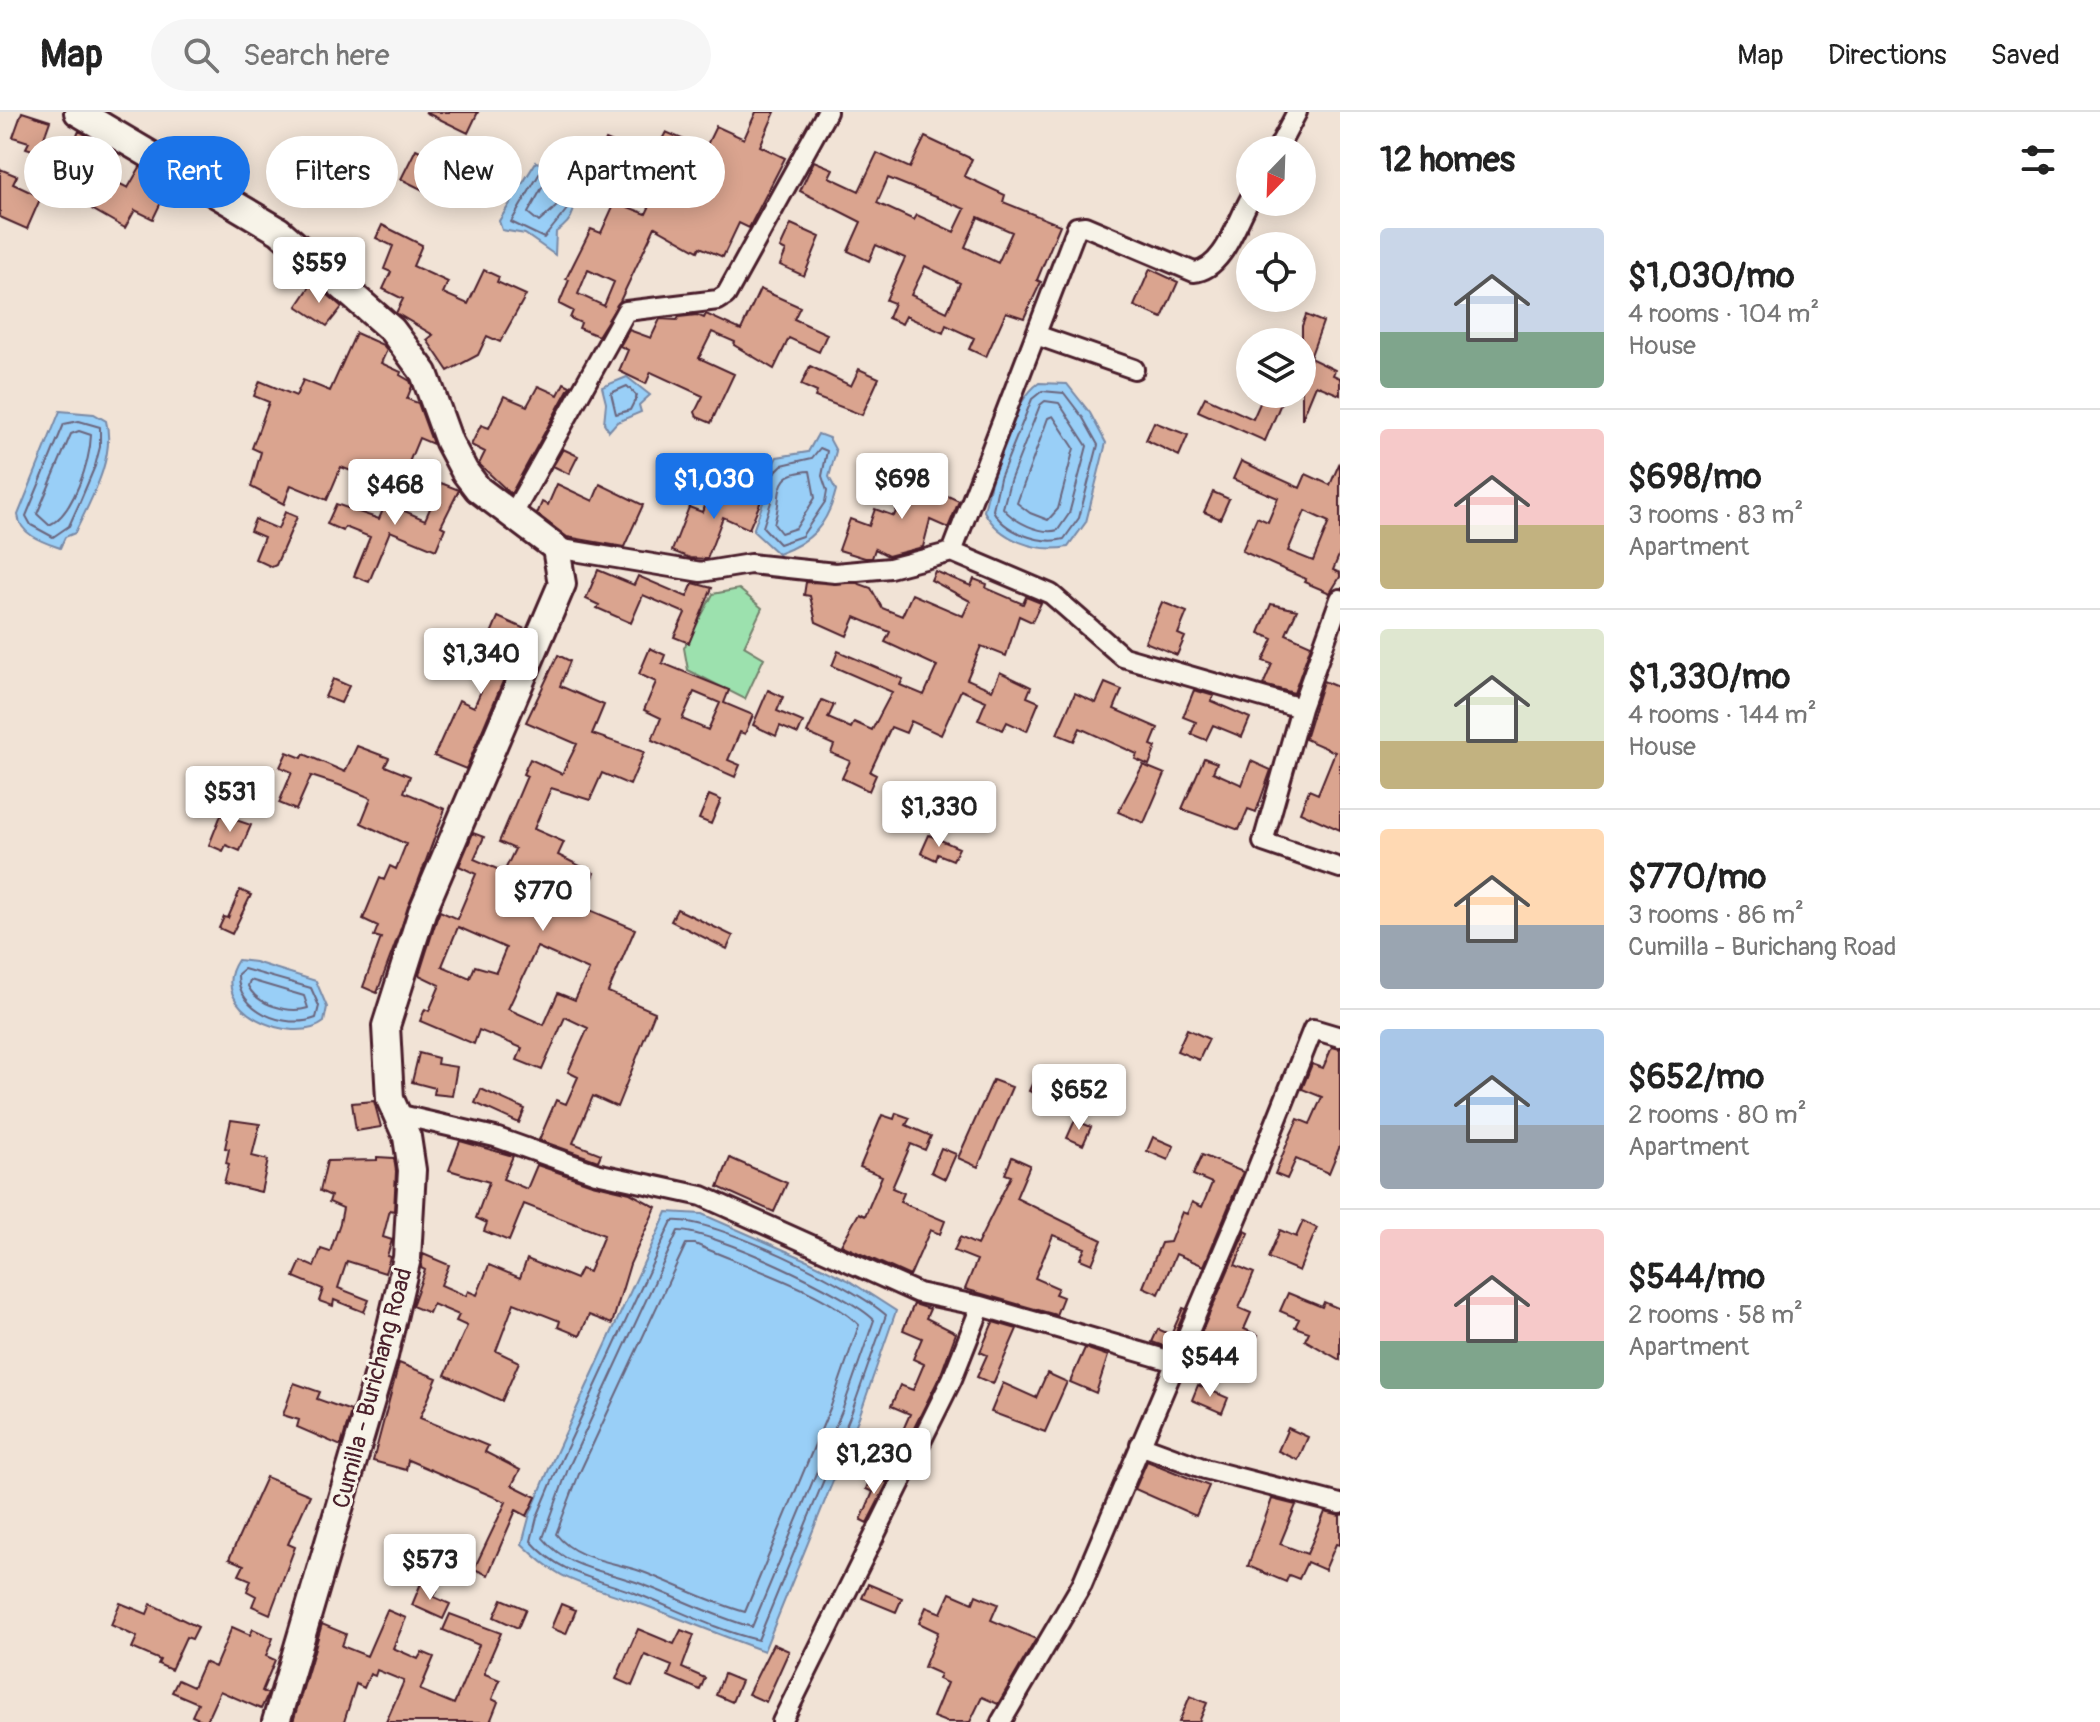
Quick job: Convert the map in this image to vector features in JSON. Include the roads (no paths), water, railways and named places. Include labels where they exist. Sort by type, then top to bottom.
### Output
[{"type":"main road","points":[[78,112],[279,231],[392,330],[424,373],[449,442],[465,472],[478,489],[556,548]]},
{"type":"main road","name":"Cumilla - Burichang Road","points":[[276,1722],[384,1356],[407,1258],[412,1170],[407,1137],[390,1099],[386,1026],[422,912],[562,584],[556,548]]},
{"type":"street","points":[[513,514],[626,311],[718,300],[726,295],[827,112]]},
{"type":"street","points":[[1284,136],[1297,112]]},
{"type":"street","points":[[952,552],[1077,227],[1085,226],[1194,272],[1205,271],[1215,263],[1241,216]]},
{"type":"street","points":[[1036,335],[1134,369]]},
{"type":"street","points":[[556,548],[701,572],[750,564],[835,573],[890,568],[952,552],[1051,594],[1123,657],[1301,708]]},
{"type":"street","points":[[1340,599],[1301,708],[1263,842],[1340,868]]},
{"type":"street","points":[[1001,1722],[1082,1584],[1246,1197],[1313,1029],[1340,1037]]},
{"type":"street","points":[[397,1114],[495,1137],[596,1173],[702,1196],[918,1293],[981,1306],[1175,1362]]},
{"type":"street","points":[[782,1722],[952,1379],[981,1306]]},
{"type":"street","points":[[1140,1445],[1205,1469],[1340,1504]]},
{"type":"water","points":[[538,163],[538,208],[573,208],[568,222],[556,232],[555,255],[525,234],[502,230],[499,221],[507,208],[522,208],[522,184]]},
{"type":"water","points":[[627,377],[650,395],[639,405],[641,412],[617,422],[609,431],[604,423],[606,403],[602,387]]},
{"type":"water","points":[[1039,383],[1067,384],[1090,413],[1106,443],[1086,522],[1068,547],[1044,548],[1020,542],[999,530],[984,511],[1011,423],[1019,407]]},
{"type":"water","points":[[60,411],[94,414],[106,421],[108,435],[105,464],[94,493],[75,533],[65,537],[60,548],[28,533],[18,515]]},
{"type":"water","points":[[818,434],[829,438],[836,451],[829,477],[836,490],[832,503],[816,531],[800,544],[778,554],[753,531],[764,500],[760,487],[777,457],[808,452]]},
{"type":"water","points":[[238,960],[255,962],[316,981],[327,1007],[324,1022],[310,1029],[293,1030],[274,1027],[257,1019],[242,1008],[233,994],[231,978]]},
{"type":"water","points":[[667,1212],[702,1214],[848,1280],[896,1311],[859,1417],[764,1651],[572,1580],[549,1567],[522,1544],[530,1514],[552,1462]]}]
